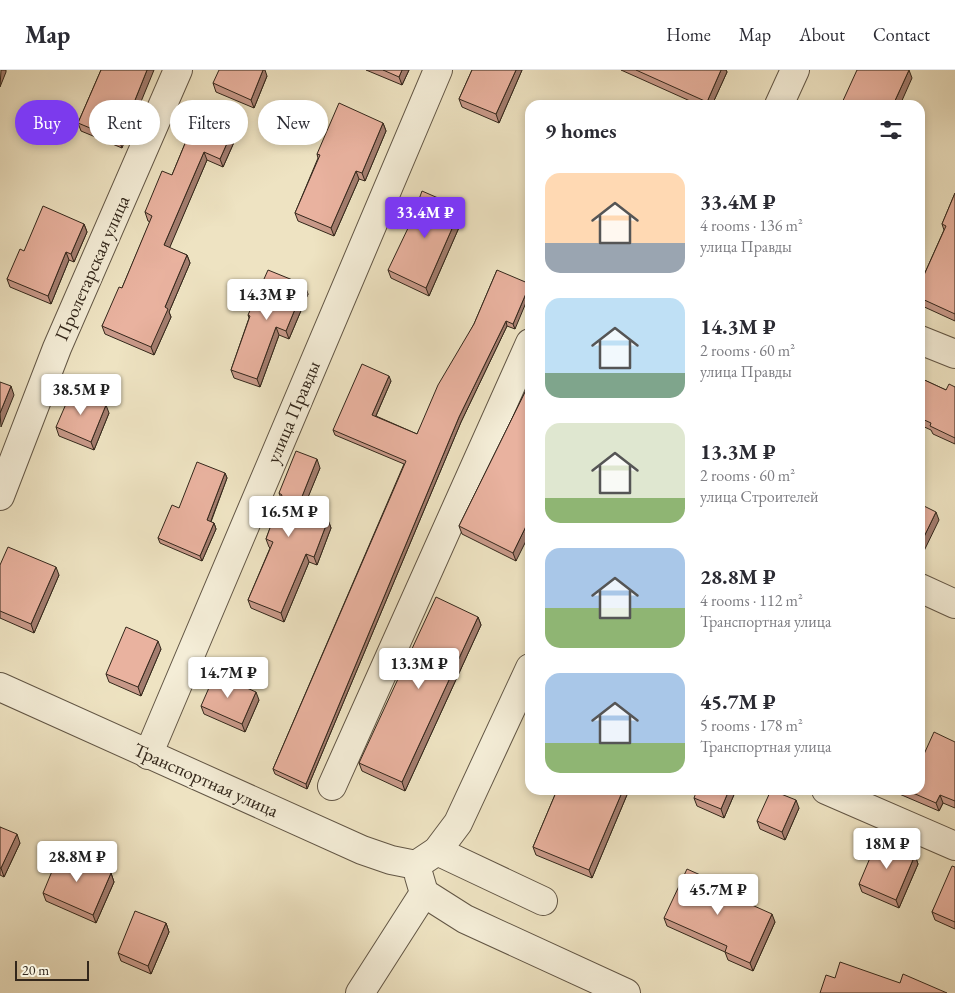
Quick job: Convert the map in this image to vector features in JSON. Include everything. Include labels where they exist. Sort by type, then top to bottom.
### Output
[{"type":"street","name":"Пролетарская улица","points":[[0,496],[57,348],[178,70]]},
{"type":"street","name":"улица Правды","points":[[148,754],[438,70]]},
{"type":"street","points":[[781,100],[794,70]]},
{"type":"street","points":[[925,342],[955,354]]},
{"type":"street","points":[[332,786],[525,354]]},
{"type":"street","points":[[925,590],[955,604]]},
{"type":"street","points":[[360,993],[424,893],[426,858],[458,823],[525,679]]},
{"type":"street","name":"Транспортная улица","points":[[0,687],[362,850],[391,860],[426,858],[543,901]]},
{"type":"street","points":[[838,795],[955,846]]},
{"type":"street","points":[[424,893],[465,919],[626,993]]},
{"type":"building","points":[[101,70],[147,70],[135,100],[89,100],[89,128],[79,123]]},
{"type":"building","points":[[219,70],[263,70],[251,100],[213,83]]},
{"type":"building","points":[[383,70],[402,70],[399,77]]},
{"type":"building","points":[[472,70],[516,70],[496,114],[459,99]]},
{"type":"building","points":[[636,70],[721,70],[708,100],[703,100]]},
{"type":"building","points":[[857,70],[909,70],[895,100],[843,100]]},
{"type":"building","points":[[339,103],[383,123],[362,173],[356,171],[331,228],[295,213],[320,155],[317,154],[321,145],[328,145],[328,128]]},
{"type":"building","points":[[184,145],[226,145],[220,159],[204,152],[164,245],[187,255],[165,307],[168,309],[151,347],[102,326],[119,287],[122,288],[152,216],[145,212],[162,171],[172,175]]},
{"type":"building","points":[[422,191],[461,208],[426,288],[388,270],[410,224]]},
{"type":"building","points":[[955,193],[955,314],[925,300],[925,273],[946,226],[942,224]]},
{"type":"building","points":[[43,206],[84,224],[71,254],[66,252],[48,296],[7,279],[20,249],[24,251]]},
{"type":"building","points":[[268,270],[305,285],[286,331],[276,327],[257,379],[231,370],[250,316],[248,315]]},
{"type":"building","points":[[497,270],[525,282],[525,296],[513,324],[506,321],[459,417],[306,784],[273,769],[406,461],[333,430],[362,364],[389,376],[372,415],[417,434],[438,385],[474,324]]},
{"type":"building","points":[[925,380],[946,390],[949,384],[955,387],[955,438],[930,426],[931,423],[925,420]]},
{"type":"building","points":[[0,382],[11,386],[0,413]]},
{"type":"building","points":[[72,390],[106,405],[91,442],[56,427]]},
{"type":"building","points":[[525,392],[525,528],[513,553],[459,526]]},
{"type":"building","points":[[296,451],[317,459],[297,509],[328,520],[314,557],[306,554],[281,613],[248,600],[273,542],[266,539],[282,495],[279,493]]},
{"type":"building","points":[[197,462],[225,473],[207,520],[214,523],[200,556],[158,538],[172,505],[179,508]]},
{"type":"building","points":[[925,506],[936,512],[925,535]]},
{"type":"building","points":[[8,547],[56,567],[31,624],[0,611],[0,565]]},
{"type":"building","points":[[436,597],[478,617],[402,782],[359,763]]},
{"type":"building","points":[[126,627],[158,641],[138,687],[106,674]]},
{"type":"building","points":[[215,674],[256,692],[242,724],[201,706]]},
{"type":"building","points":[[934,732],[955,742],[955,801],[940,795],[936,803],[918,795],[925,795],[925,752]]},
{"type":"building","points":[[555,795],[621,795],[589,870],[533,847]]},
{"type":"building","points":[[695,795],[727,795],[721,809],[694,798]]},
{"type":"building","points":[[769,795],[784,795],[796,800],[782,832],[757,821]]},
{"type":"building","points":[[0,827],[17,834],[1,868],[0,868]]},
{"type":"building","points":[[878,839],[915,855],[896,900],[859,884]]},
{"type":"building","points":[[60,852],[111,873],[93,915],[43,893]]},
{"type":"building","points":[[952,866],[955,867],[955,922],[932,912]]},
{"type":"building","points":[[687,869],[716,882],[714,888],[772,914],[750,963],[725,952],[727,946],[664,918]]},
{"type":"building","points":[[135,911],[166,923],[148,966],[118,953]]},
{"type":"building","points":[[840,962],[900,983],[903,974],[947,993],[820,993],[826,975],[835,978]]}]
